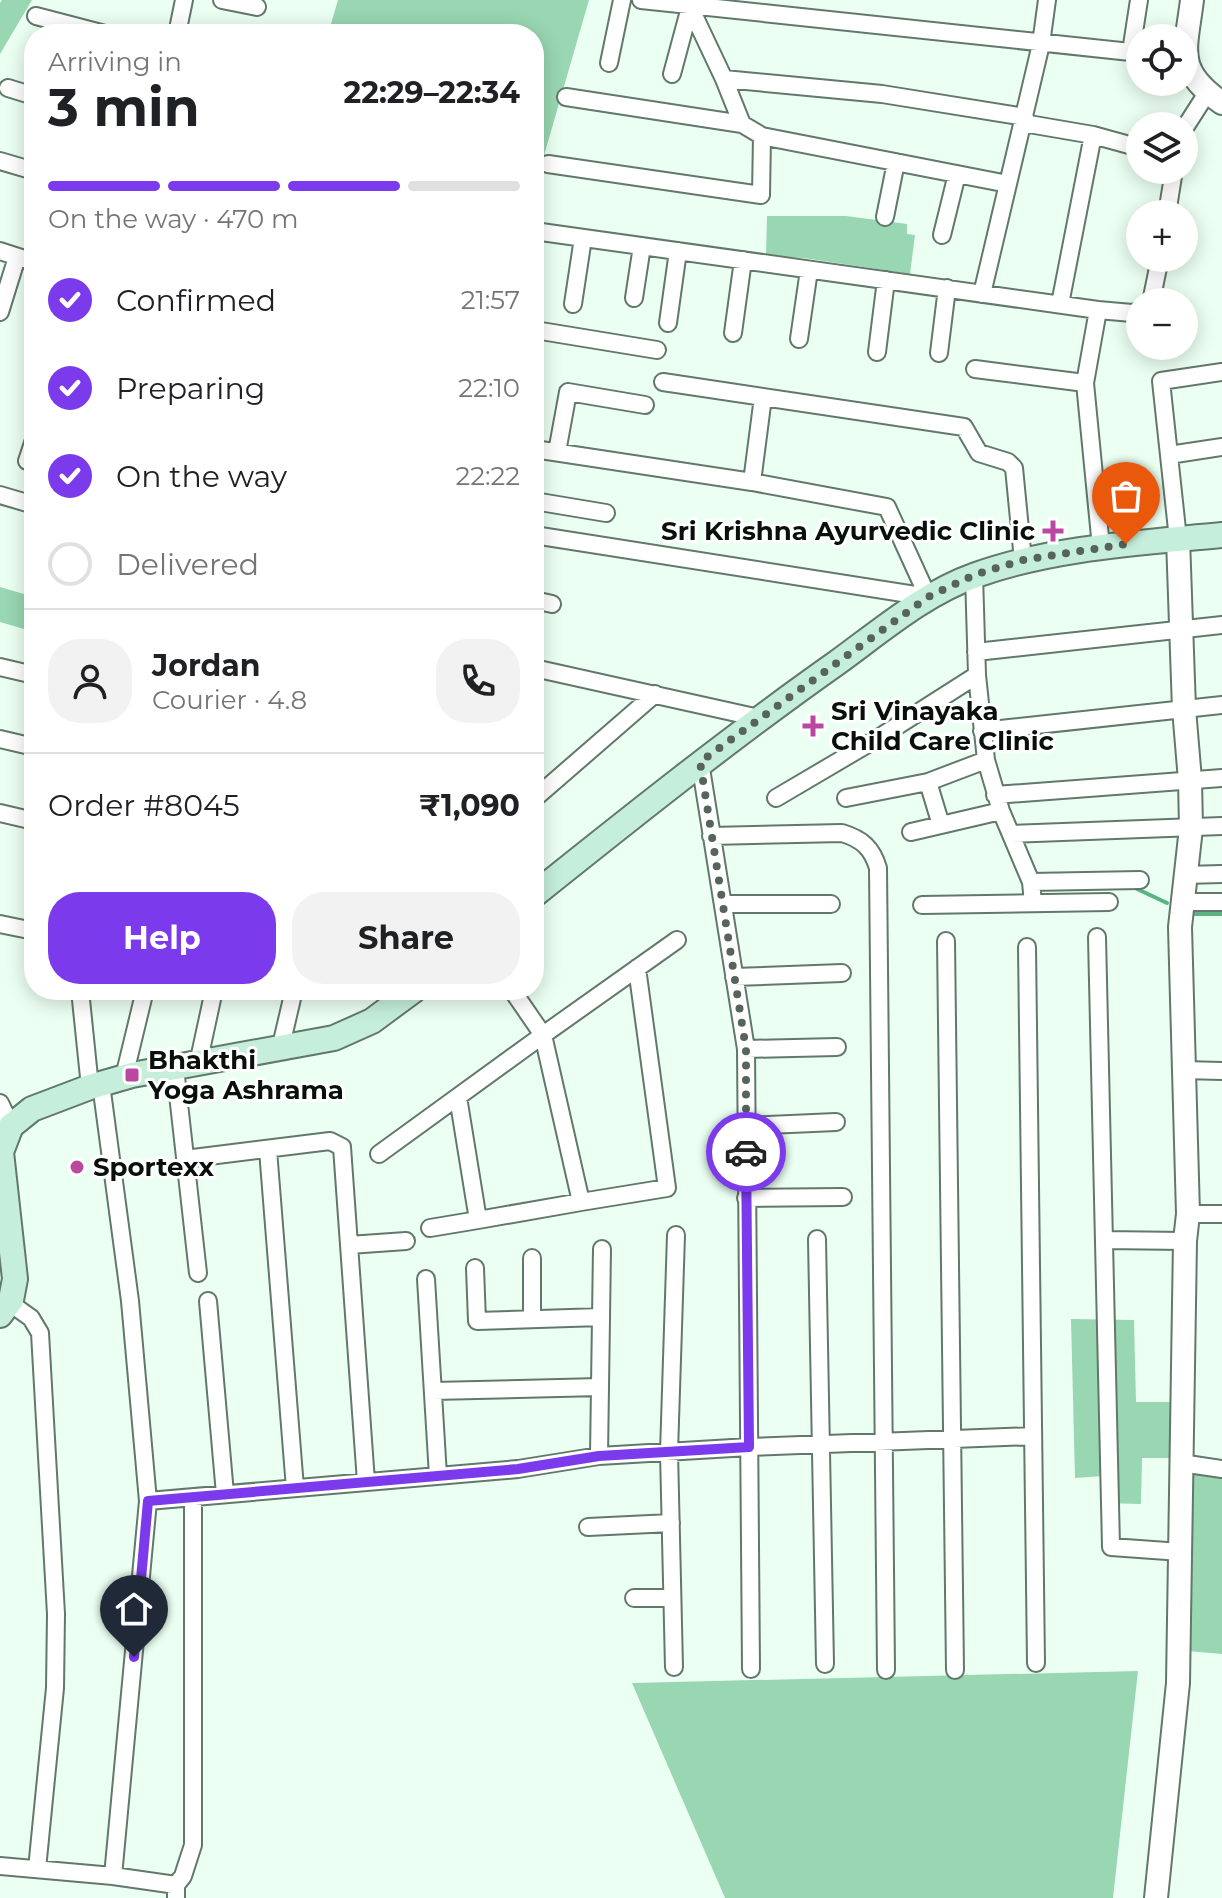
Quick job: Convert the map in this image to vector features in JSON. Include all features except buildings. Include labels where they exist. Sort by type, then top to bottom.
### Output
[{"type":"main road","points":[[544,887],[700,762],[928,597],[974,575],[1023,560],[1101,547],[1222,535]]},
{"type":"main road","points":[[5,1309],[15,1279],[4,1216],[1,1163],[4,1137],[32,1109],[124,1077],[280,1050],[347,1034],[401,1000]]},
{"type":"street","points":[[179,24],[184,0]]},
{"type":"street","points":[[222,0],[257,7]]},
{"type":"street","points":[[609,63],[622,0]]},
{"type":"street","points":[[641,0],[1126,52]]},
{"type":"street","points":[[982,294],[1041,44],[1047,0]]},
{"type":"street","points":[[1138,24],[1139,0]]},
{"type":"street","points":[[1189,24],[1192,0]]},
{"type":"street","points":[[672,74],[690,7]]},
{"type":"street","points":[[690,7],[742,124]]},
{"type":"street","points":[[36,16],[67,24]]},
{"type":"street","points":[[724,79],[882,94],[1024,120],[1126,144]]},
{"type":"street","points":[[1198,81],[1215,98],[1198,115]]},
{"type":"street","points":[[8,88],[24,93]]},
{"type":"street","points":[[566,97],[742,124],[762,136],[1008,184]]},
{"type":"street","points":[[1060,304],[1093,135]]},
{"type":"street","points":[[548,164],[761,195],[762,136]]},
{"type":"street","points":[[0,161],[24,168]]},
{"type":"street","points":[[885,217],[896,162]]},
{"type":"street","points":[[942,235],[957,174]]},
{"type":"street","points":[[544,232],[1126,312]]},
{"type":"street","points":[[573,304],[583,238]]},
{"type":"street","points":[[634,298],[642,246]]},
{"type":"street","points":[[0,251],[24,259]]},
{"type":"street","points":[[668,323],[678,251]]},
{"type":"street","points":[[0,312],[17,257]]},
{"type":"street","points":[[733,333],[743,260]]},
{"type":"street","points":[[799,339],[809,270]]},
{"type":"street","points":[[877,352],[886,280]]},
{"type":"street","points":[[939,353],[947,288]]},
{"type":"street","points":[[1098,310],[1085,383],[1101,547]]},
{"type":"street","points":[[544,331],[657,350]]},
{"type":"street","points":[[975,369],[1085,383]]},
{"type":"street","points":[[1156,1898],[1178,1683],[1185,1241],[1188,1214],[1182,902],[1191,828],[1178,539],[1161,381],[1222,372]]},
{"type":"street","points":[[663,382],[964,427],[979,453],[1008,462],[1014,468],[1023,560]]},
{"type":"street","points":[[557,452],[568,392],[645,405]]},
{"type":"street","points":[[752,482],[763,397]]},
{"type":"street","points":[[1169,455],[1222,447]]},
{"type":"street","points":[[544,450],[752,482],[887,507],[928,597]]},
{"type":"street","points":[[0,495],[24,502]]},
{"type":"street","points":[[544,503],[606,513]]},
{"type":"street","points":[[544,537],[928,597]]},
{"type":"street","points":[[974,575],[977,675],[986,760],[998,803],[1031,882],[1033,903]]},
{"type":"street","points":[[544,602],[552,604]]},
{"type":"street","points":[[976,652],[1222,625]]},
{"type":"street","points":[[0,667],[24,673]]},
{"type":"street","points":[[544,670],[759,718]]},
{"type":"street","points":[[776,798],[977,675]]},
{"type":"street","points":[[544,790],[655,694]]},
{"type":"street","points":[[982,731],[1222,705]]},
{"type":"street","points":[[0,739],[24,745]]},
{"type":"street","points":[[846,798],[928,782],[986,760]]},
{"type":"street","points":[[700,762],[746,1049],[751,1669]]},
{"type":"street","points":[[911,832],[941,825],[998,803],[1222,778]]},
{"type":"street","points":[[928,782],[941,825]]},
{"type":"street","points":[[0,813],[24,819]]},
{"type":"street","points":[[1012,834],[1222,826]]},
{"type":"street","points":[[711,836],[842,833],[860,840],[869,848],[878,868],[886,1670]]},
{"type":"street","points":[[1184,875],[1222,874]]},
{"type":"street","points":[[1031,882],[1140,880]]},
{"type":"street","points":[[922,905],[1109,902]]},
{"type":"street","points":[[1182,902],[1222,902]]},
{"type":"street","points":[[724,904],[831,904]]},
{"type":"street","points":[[0,924],[24,929]]},
{"type":"street","points":[[1097,937],[1111,1547],[1181,1552]]},
{"type":"street","points":[[379,1154],[677,940]]},
{"type":"street","points":[[946,941],[955,1670]]},
{"type":"street","points":[[1027,947],[1036,1663]]},
{"type":"street","points":[[430,1228],[667,1188],[637,968]]},
{"type":"street","points":[[734,977],[842,973]]},
{"type":"street","points":[[82,1000],[130,1301],[148,1501],[113,1876]]},
{"type":"street","points":[[124,1077],[143,1000]]},
{"type":"street","points":[[198,1273],[185,1159],[186,1066],[210,1000]]},
{"type":"street","points":[[280,1050],[292,1000]]},
{"type":"street","points":[[519,1000],[543,1035],[581,1202]]},
{"type":"street","points":[[746,1049],[837,1047]]},
{"type":"street","points":[[1183,1070],[1222,1071]]},
{"type":"street","points":[[458,1097],[478,1220]]},
{"type":"street","points":[[0,1103],[4,1137]]},
{"type":"street","points":[[746,1126],[836,1122]]},
{"type":"street","points":[[185,1159],[330,1141],[342,1147],[366,1482]]},
{"type":"street","points":[[268,1150],[295,1488]]},
{"type":"street","points":[[746,1198],[843,1197]]},
{"type":"street","points":[[1188,1214],[1222,1214]]},
{"type":"street","points":[[674,1667],[669,1452],[676,1235]]},
{"type":"street","points":[[817,1239],[825,1664]]},
{"type":"street","points":[[1104,1240],[1185,1241]]},
{"type":"street","points":[[349,1245],[406,1241]]},
{"type":"street","points":[[599,1456],[602,1249]]},
{"type":"street","points":[[532,1258],[532,1319]]},
{"type":"street","points":[[475,1268],[477,1321],[601,1317]]},
{"type":"street","points":[[426,1279],[438,1476]]},
{"type":"street","points":[[208,1301],[225,1494]]},
{"type":"street","points":[[5,1309],[31,1318],[40,1333],[56,1614],[55,1688],[37,1869]]},
{"type":"street","points":[[433,1391],[600,1387]]},
{"type":"street","points":[[148,1501],[518,1469],[599,1456],[1033,1436]]},
{"type":"street","points":[[1181,1463],[1222,1469]]},
{"type":"street","points":[[0,1866],[113,1876],[176,1892],[193,1845],[193,1497]]},
{"type":"street","points":[[588,1527],[671,1523]]},
{"type":"street","points":[[634,1598],[672,1598]]},
{"type":"green space","points":[[2,0],[32,0],[0,54],[0,3]]},
{"type":"green space","points":[[338,0],[589,0],[544,155],[544,24],[331,24]]},
{"type":"green space","points":[[767,216],[846,216],[907,224],[907,234],[915,235],[910,274],[804,258],[766,256]]},
{"type":"green space","points":[[0,587],[24,594],[24,629],[0,622]]},
{"type":"green space","points":[[1071,1319],[1134,1320],[1136,1402],[1171,1402],[1171,1458],[1142,1458],[1141,1504],[1105,1503],[1103,1476],[1075,1478]]},
{"type":"green space","points":[[1187,1470],[1222,1475],[1222,1654],[1188,1651]]},
{"type":"green space","points":[[1138,1671],[1113,1898],[725,1898],[632,1683]]},
{"type":"waterway","points":[[1133,887],[1167,903]]},
{"type":"waterway","points":[[1190,914],[1222,914]]},
{"type":"way so far","points":[[746,1152],[746,1049],[700,762],[928,597],[974,575],[1023,560],[1126,544]]},
{"type":"place","name":"Sri Krishna Ayurvedic Clinic","points":[[1053,531]]},
{"type":"place","name":"Sri Vinayaka Child Care Clinic","points":[[813,726]]},
{"type":"place","name":"Bhakthi Yoga Ashrama","points":[[132,1075]]},
{"type":"place","name":"Sportexx","points":[[77,1167]]},
{"type":"route","points":[[134,1657],[148,1501],[518,1469],[599,1456],[749,1447],[746,1152]]}]
